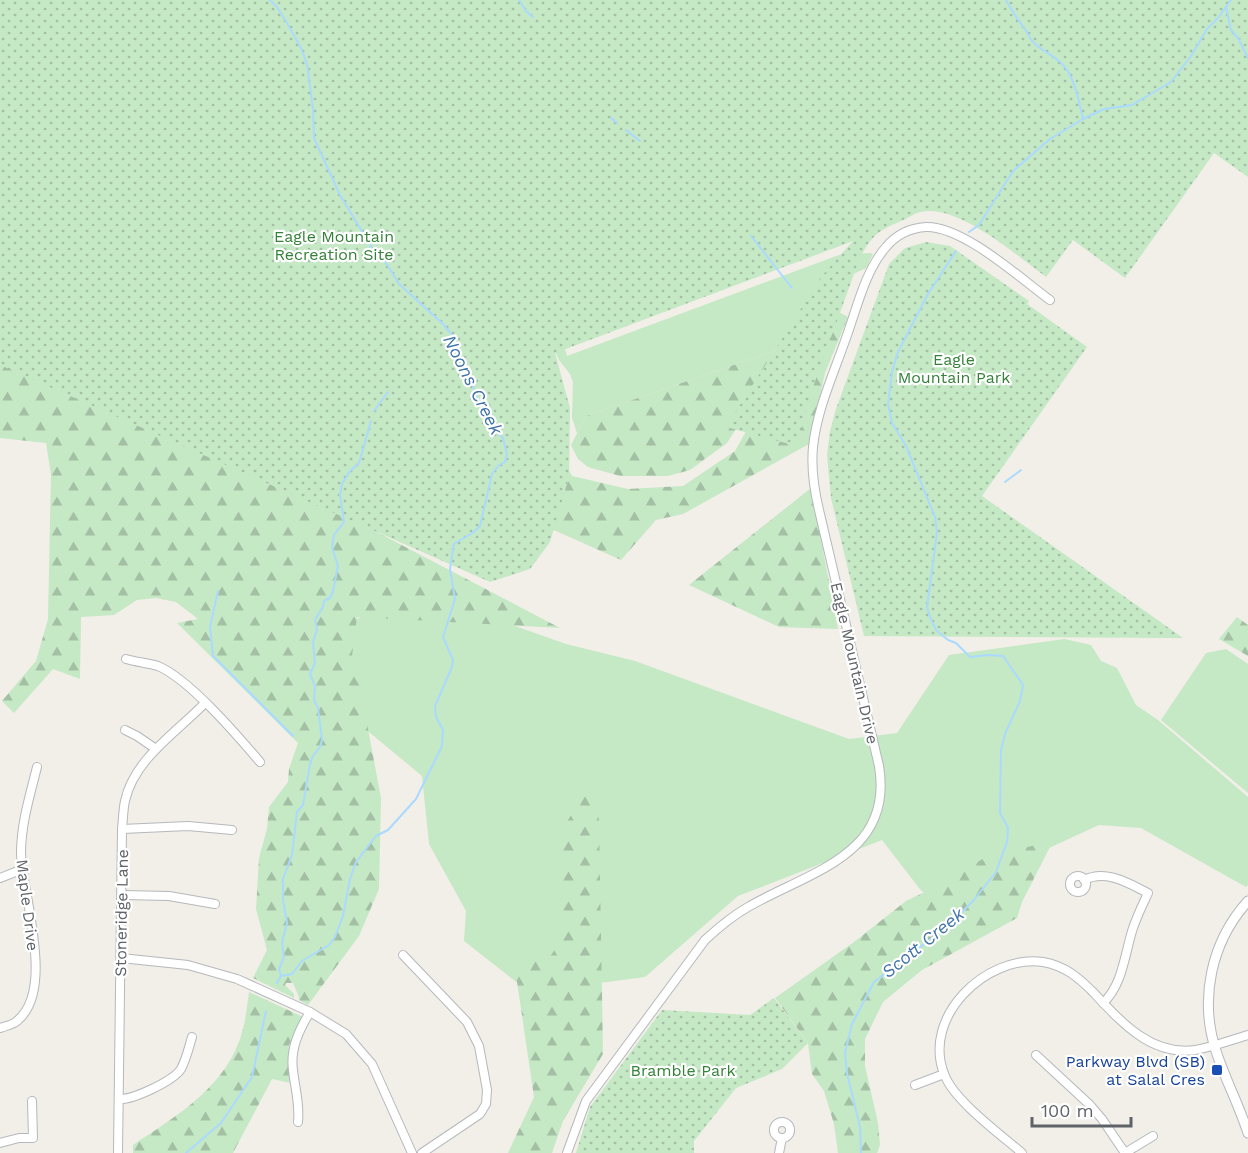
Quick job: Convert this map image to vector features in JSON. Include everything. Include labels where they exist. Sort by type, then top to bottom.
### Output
[{"type":"street","name":"Eagle Mountain Drive","points":[[567,1153],[586,1101],[699,947],[719,928],[746,908],[845,856],[862,839],[872,824],[878,808],[881,788],[879,766],[819,510],[812,467],[815,431],[821,409],[877,259],[887,245],[903,233],[922,228],[940,228],[966,239],[1050,300]]},
{"type":"street","points":[[126,658],[158,666],[178,679],[205,703],[260,762]]},
{"type":"street","name":"Stoneridge Lane","points":[[118,1153],[123,895],[122,829],[125,800],[137,771],[156,749],[205,703]]},
{"type":"street","points":[[125,730],[156,749]]},
{"type":"street","name":"Maple Drive","points":[[0,1028],[16,1022],[32,996],[35,942],[21,854],[22,827],[36,767]]},
{"type":"street","points":[[122,829],[188,826],[232,830]]},
{"type":"street","points":[[0,878],[23,869]]},
{"type":"street","points":[[1084,880],[1093,875],[1109,876],[1149,892],[1133,926],[1114,989],[1103,1003]]},
{"type":"street","points":[[123,895],[169,896],[215,904]]},
{"type":"street","points":[[1248,901],[1227,930],[1212,968],[1208,1010],[1215,1045],[1248,1132]]},
{"type":"street","points":[[403,955],[467,1022],[479,1046],[487,1090],[486,1104],[480,1114],[422,1153]]},
{"type":"street","points":[[121,957],[188,965],[237,979],[310,1012],[346,1034],[372,1064],[412,1153]]},
{"type":"street","points":[[1022,1153],[956,1093],[944,1074],[940,1057],[940,1040],[951,1009],[967,991],[1001,968],[1025,962],[1059,966],[1077,976],[1136,1034],[1157,1046],[1184,1051],[1248,1035]]},
{"type":"street","points":[[298,1122],[300,1106],[293,1069],[294,1044],[310,1012]]},
{"type":"street","points":[[118,1099],[131,1098],[170,1079],[181,1069],[192,1037]]},
{"type":"street","points":[[1036,1054],[1096,1112],[1125,1153],[1153,1136]]},
{"type":"street","points":[[915,1084],[944,1074]]},
{"type":"street","points":[[0,1143],[19,1138],[33,1138],[32,1101]]},
{"type":"street","points":[[779,1153],[782,1138]]},
{"type":"green space","name":"Eagle Mountain Recreation Site","points":[[0,0],[1248,0],[1248,177],[1214,153],[1125,278],[1073,240],[1046,277],[986,233],[952,215],[935,211],[917,213],[884,229],[869,242],[858,263],[809,398],[797,446],[726,427],[821,277],[853,241],[555,353],[570,408],[569,477],[550,542],[530,569],[490,582],[0,365]]},
{"type":"green space","name":"Eagle Mountain Park","points":[[926,242],[950,246],[1029,301],[1027,304],[1087,347],[982,496],[1183,638],[864,636],[831,498],[827,455],[830,431],[889,264],[905,248]]},
{"type":"green space","points":[[873,254],[866,268],[839,281],[810,304],[774,351],[586,416],[577,433],[572,418],[573,382],[550,341],[549,293],[567,356],[839,255]]},
{"type":"green space","points":[[0,282],[548,435],[572,476],[628,489],[683,486],[735,451],[807,323],[837,311],[848,317],[825,373],[809,444],[683,514],[656,520],[621,560]]},
{"type":"green space","points":[[774,351],[743,418],[727,443],[690,470],[668,476],[620,476],[588,467],[578,459],[571,445],[586,416]]},
{"type":"green space","points":[[0,364],[329,507],[560,628],[357,617],[352,656],[363,676],[365,713],[381,798],[379,889],[359,936],[308,1005],[299,1000],[293,983],[285,985],[294,994],[294,998],[253,978],[267,950],[256,909],[259,858],[267,829],[269,807],[288,782],[289,769],[298,743],[177,623],[198,619],[176,602],[156,598],[137,600],[114,615],[81,617],[80,679],[53,669],[14,713],[2,701],[36,661],[48,619],[51,475],[46,443],[0,438]]},
{"type":"green space","points":[[811,488],[838,629],[779,627],[689,585]]},
{"type":"green space","points":[[381,606],[487,616],[566,644],[635,661],[849,739],[897,733],[949,655],[1064,639],[1091,645],[1101,661],[1117,668],[1136,705],[1158,720],[1248,797],[1248,885],[1246,887],[1141,828],[1099,825],[1036,854],[941,910],[919,888],[882,840],[738,896],[645,977],[529,992],[464,941],[466,911],[429,844],[422,776],[351,717],[333,632]]},
{"type":"green space","points":[[1237,617],[1248,625],[1248,656],[1219,639]]},
{"type":"green space","points":[[1226,649],[1248,664],[1248,793],[1161,720],[1206,653]]},
{"type":"green space","points":[[591,781],[599,820],[603,1054],[563,1121],[552,1153],[508,1153],[534,1097],[515,968],[549,958],[563,938],[561,832]]},
{"type":"green space","points":[[1053,841],[1022,902],[1017,918],[922,970],[883,1002],[865,1039],[865,1066],[878,1123],[880,1145],[877,1153],[838,1153],[834,1124],[824,1091],[812,1074],[808,1043],[775,998],[854,942],[906,901],[986,857]]},
{"type":"green space","points":[[249,992],[303,1017],[289,1045],[291,1083],[272,1079],[233,1153],[133,1153],[133,1145],[200,1097],[226,1067],[243,1029]]},
{"type":"green space","name":"Bramble Park","points":[[774,998],[808,1043],[782,1069],[736,1088],[694,1141],[694,1153],[576,1153],[590,1107],[662,1010],[750,1015]]},
{"type":"waterway","name":"Noons Creek","points":[[270,0],[287,23],[307,64],[314,138],[340,195],[372,248],[383,258],[399,284],[454,337],[478,400],[493,417],[497,432],[503,438],[507,454],[505,462],[498,466],[492,474],[480,526],[454,544],[450,569],[455,599],[443,637],[453,660],[435,706],[436,717],[443,730],[442,746],[416,799],[388,830],[376,836],[356,862],[350,879],[343,916],[335,937],[329,945],[302,961],[292,974],[281,976],[277,983]]},
{"type":"waterway","points":[[519,0],[533,17]]},
{"type":"waterway","points":[[1006,0],[1032,41],[1057,59],[1068,71],[1083,119]]},
{"type":"waterway","points":[[969,232],[979,225],[1013,171],[1050,139],[1104,109],[1132,105],[1171,82],[1191,56],[1207,29],[1231,0]]},
{"type":"waterway","points":[[1226,7],[1231,30],[1238,38],[1248,58]]},
{"type":"waterway","points":[[611,118],[617,123]]},
{"type":"waterway","points":[[626,130],[640,141]]},
{"type":"waterway","points":[[751,236],[792,288]]},
{"type":"waterway","name":"Scott Creek","points":[[861,1153],[860,1127],[847,1073],[845,1053],[852,1024],[874,982],[947,927],[973,901],[996,872],[1007,842],[1008,828],[1000,813],[1001,751],[1005,734],[1020,701],[1023,685],[1003,656],[970,657],[956,643],[948,640],[936,630],[927,607],[937,533],[935,517],[906,446],[892,423],[888,404],[892,372],[898,352],[928,294],[956,251]]},
{"type":"waterway","points":[[374,411],[388,392]]},
{"type":"waterway","points":[[281,976],[279,969],[284,957],[282,943],[287,923],[283,900],[283,879],[292,855],[297,812],[303,805],[310,764],[322,740],[318,708],[314,700],[315,686],[310,674],[315,663],[313,642],[317,629],[315,620],[324,601],[330,598],[333,591],[338,566],[332,547],[334,535],[344,522],[340,495],[342,484],[350,471],[359,463],[371,421]]},
{"type":"waterway","points":[[1005,482],[1021,470]]},
{"type":"waterway","points":[[218,591],[210,627],[213,656],[293,736]]},
{"type":"waterway","name":"Noons Creek","points":[[186,1153],[221,1123],[252,1077],[266,1011]]},
{"type":"place","name":"Parkway Blvd (SB) at Salal Cres","points":[[1217,1070]]}]
